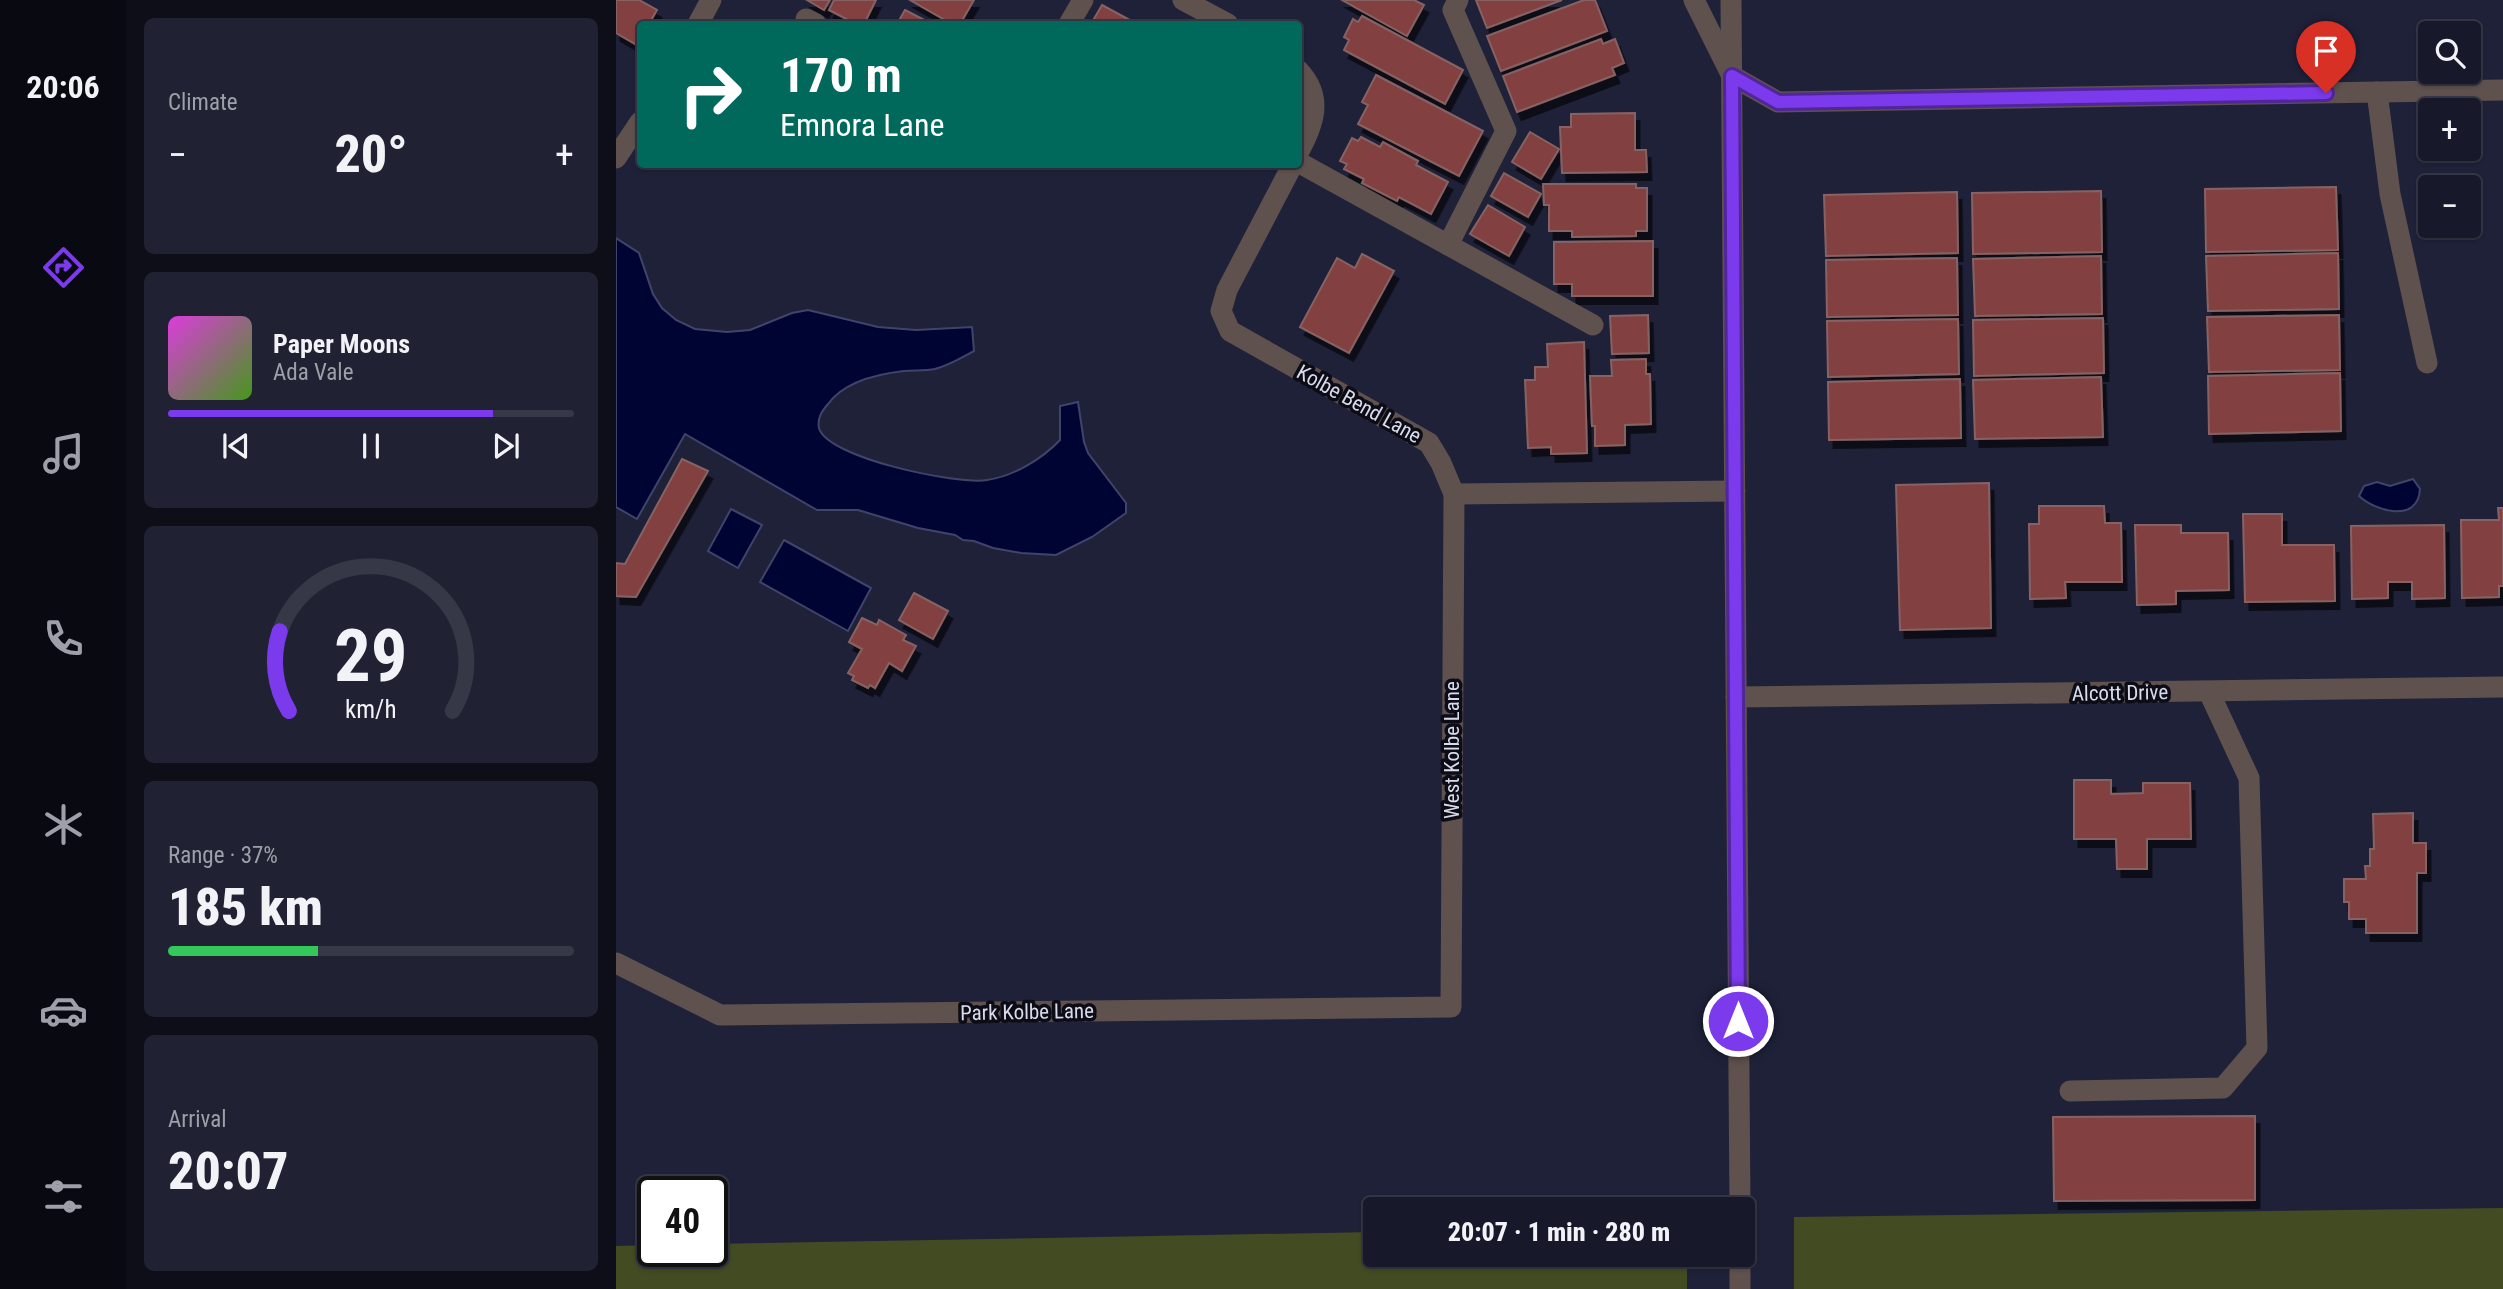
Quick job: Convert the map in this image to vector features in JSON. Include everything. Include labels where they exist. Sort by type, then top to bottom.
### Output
[{"type":"street","points":[[700,21],[711,0]]},
{"type":"street","points":[[1071,21],[1083,0]]},
{"type":"street","points":[[1183,0],[1222,21]]},
{"type":"street","points":[[1448,245],[1506,131],[1453,10],[1458,0]]},
{"type":"street","points":[[1694,0],[1732,76],[1778,102],[2503,90]]},
{"type":"street","points":[[1731,0],[1740,1197]]},
{"type":"street","points":[[1302,76],[1314,93],[1315,107],[1310,131],[1302,146]]},
{"type":"street","points":[[2377,92],[2390,194],[2427,363]]},
{"type":"street","points":[[616,158],[637,126]]},
{"type":"street","points":[[1302,164],[1592,325]]},
{"type":"street","name":"Kolbe Bend Lane","points":[[1291,168],[1227,290],[1221,311],[1230,331],[1429,443],[1454,494]]},
{"type":"street","points":[[1454,494],[1735,491]]},
{"type":"street","name":"West Kolbe Lane","points":[[1451,1007],[1454,494]]},
{"type":"street","name":"Alcott Drive","points":[[1736,697],[2503,687]]},
{"type":"street","points":[[2070,1091],[2223,1088],[2257,1048],[2249,778],[2209,692]]},
{"type":"street","name":"Park Kolbe Lane","points":[[616,963],[720,1016],[1451,1007]]},
{"type":"street","points":[[1740,1267],[1740,1289]]},
{"type":"green space","points":[[2503,1208],[2503,1289],[1794,1289],[1794,1217]]},
{"type":"green space","points":[[1363,1232],[1363,1267],[1687,1267],[1687,1289],[616,1289],[616,1246],[637,1245],[637,1267],[728,1267],[728,1244]]},
{"type":"shaded area","points":[[616,238],[639,253],[653,294],[662,308],[676,320],[695,329],[727,332],[750,330],[792,313],[808,310],[878,327],[916,330],[972,327],[974,351],[935,369],[883,374],[862,380],[835,396],[819,418],[819,428],[827,439],[868,459],[923,474],[987,480],[1017,471],[1053,447],[1060,440],[1060,406],[1078,402],[1088,453],[1126,503],[1126,513],[1092,537],[1056,555],[993,548],[963,540],[955,535],[918,528],[858,510],[817,510],[685,434],[637,519],[616,507]]},
{"type":"shaded area","points":[[2413,479],[2420,489],[2417,500],[2412,507],[2404,511],[2385,510],[2359,496],[2364,486],[2377,482],[2390,486]]},
{"type":"shaded area","points":[[731,509],[762,525],[738,568],[708,551]]},
{"type":"shaded area","points":[[784,540],[871,588],[848,631],[760,582]]},
{"type":"building","points":[[616,0],[639,0],[657,10],[651,21],[637,21],[637,45],[616,33]]},
{"type":"building","points":[[807,0],[830,0],[824,10]]},
{"type":"building","points":[[834,0],[876,0],[866,21],[850,21],[829,10]]},
{"type":"building","points":[[910,0],[974,0],[962,21],[947,21]]},
{"type":"building","points":[[1342,0],[1414,0],[1424,5],[1407,36]]},
{"type":"building","points":[[1476,0],[1562,0],[1487,28]]},
{"type":"building","points":[[1584,0],[1595,0],[1607,31],[1501,71],[1487,36]]},
{"type":"building","points":[[1102,5],[1131,21],[1093,21]]},
{"type":"building","points":[[905,10],[926,21],[899,21]]},
{"type":"building","points":[[1362,16],[1463,70],[1445,104],[1344,50],[1349,40],[1344,37],[1353,19],[1358,22]]},
{"type":"building","points":[[1601,39],[1603,44],[1615,39],[1624,63],[1612,68],[1615,75],[1517,112],[1503,76]]},
{"type":"building","points":[[1376,75],[1483,131],[1459,176],[1358,124],[1368,105],[1362,102]]},
{"type":"building","points":[[1635,113],[1635,150],[1646,150],[1647,172],[1562,173],[1560,127],[1571,127],[1571,114]]},
{"type":"building","points":[[1530,132],[1559,149],[1541,179],[1512,162]]},
{"type":"building","points":[[1361,137],[1380,147],[1383,142],[1418,161],[1416,165],[1448,182],[1431,214],[1399,197],[1397,201],[1362,183],[1364,179],[1344,169],[1347,164],[1340,161],[1352,138],[1358,141]]},
{"type":"building","points":[[1504,173],[1541,194],[1528,217],[1491,196]]},
{"type":"building","points":[[1543,184],[1636,184],[1636,188],[1647,188],[1647,231],[1636,231],[1636,236],[1572,237],[1572,231],[1549,231],[1549,205],[1544,205]]},
{"type":"building","points":[[2336,187],[2338,250],[2206,252],[2205,189]]},
{"type":"building","points":[[2101,191],[2102,252],[1973,254],[1972,193]]},
{"type":"building","points":[[1957,192],[1958,253],[1826,256],[1824,195]]},
{"type":"building","points":[[1488,205],[1525,227],[1509,256],[1470,234]]},
{"type":"building","points":[[1653,241],[1653,296],[1572,296],[1572,284],[1554,284],[1554,242]]},
{"type":"building","points":[[2338,253],[2339,309],[2208,311],[2206,256]]},
{"type":"building","points":[[1362,254],[1394,271],[1349,353],[1300,327],[1337,258],[1355,268]]},
{"type":"building","points":[[2101,256],[2102,314],[1975,316],[1973,259]]},
{"type":"building","points":[[1957,258],[1958,315],[1827,317],[1826,260]]},
{"type":"building","points":[[1648,315],[1649,353],[1612,354],[1610,316]]},
{"type":"building","points":[[2339,315],[2340,370],[2209,372],[2207,317]]},
{"type":"building","points":[[2103,318],[2104,373],[1974,376],[1973,320]]},
{"type":"building","points":[[1958,319],[1959,374],[1828,377],[1827,321]]},
{"type":"building","points":[[1584,342],[1587,453],[1551,454],[1551,447],[1528,448],[1525,380],[1535,380],[1535,367],[1548,367],[1547,344]]},
{"type":"building","points":[[1646,359],[1646,374],[1650,374],[1651,424],[1625,425],[1625,445],[1595,446],[1590,376],[1612,376],[1611,360]]},
{"type":"building","points":[[2340,373],[2341,431],[2209,434],[2208,376]]},
{"type":"building","points":[[2101,377],[2103,437],[1975,439],[1973,380]]},
{"type":"building","points":[[1960,379],[1961,438],[1829,440],[1828,382]]},
{"type":"building","points":[[682,459],[708,471],[636,597],[616,596],[616,563],[625,564]]},
{"type":"building","points":[[1989,483],[1991,628],[1900,630],[1896,485]]},
{"type":"building","points":[[2039,506],[2104,506],[2105,523],[2121,523],[2122,582],[2065,582],[2066,598],[2030,599],[2029,524],[2039,524]]},
{"type":"building","points":[[2498,508],[2503,508],[2503,586],[2499,586],[2499,597],[2462,598],[2461,520],[2499,520]]},
{"type":"building","points":[[2243,514],[2282,514],[2282,545],[2334,545],[2335,601],[2245,602]]},
{"type":"building","points":[[2135,525],[2181,525],[2181,533],[2228,533],[2229,590],[2176,591],[2176,604],[2137,605]]},
{"type":"building","points":[[2444,525],[2445,598],[2412,599],[2412,582],[2388,582],[2388,598],[2352,599],[2351,526]]},
{"type":"building","points":[[914,593],[948,611],[933,639],[899,620]]},
{"type":"building","points":[[862,618],[877,625],[879,620],[906,635],[903,640],[916,646],[902,671],[889,663],[875,688],[870,685],[868,688],[852,680],[854,676],[848,673],[862,649],[849,642]]},
{"type":"building","points":[[2074,780],[2111,780],[2111,794],[2143,793],[2143,783],[2190,783],[2191,839],[2147,839],[2147,869],[2117,869],[2116,839],[2074,839]]},
{"type":"building","points":[[2413,813],[2413,843],[2426,843],[2426,873],[2417,873],[2417,933],[2366,933],[2366,919],[2349,919],[2349,902],[2344,902],[2344,879],[2366,879],[2365,866],[2370,866],[2370,849],[2374,849],[2373,814]]},
{"type":"building","points":[[2255,1116],[2255,1200],[2054,1201],[2053,1117]]},
{"type":"route","points":[[1738,1021],[1732,76],[1778,102],[2326,93]]}]
